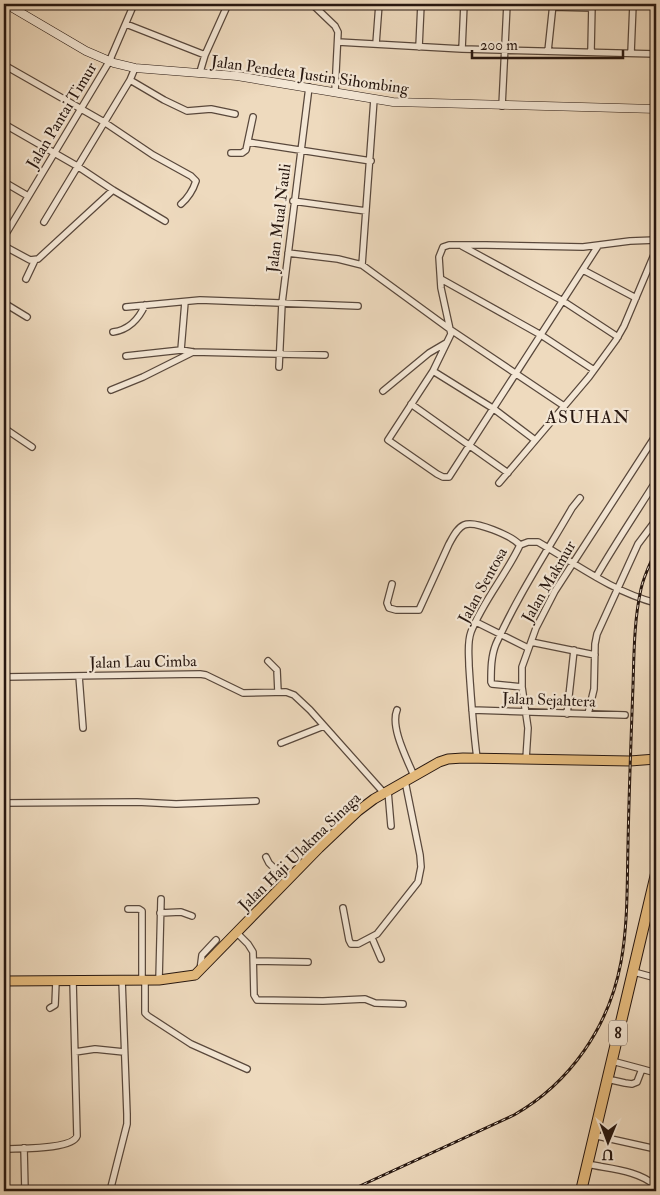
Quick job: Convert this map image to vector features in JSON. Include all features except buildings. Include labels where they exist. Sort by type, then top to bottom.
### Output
[{"type":"highway","name":"8","points":[[580,1191],[656,879]]},
{"type":"main road","name":"Jalan Haji Ulakma Sinaga","points":[[4,981],[159,980],[195,976],[319,848],[358,811],[386,792],[439,762],[448,759],[477,758],[630,761],[656,759]]},
{"type":"street","name":"Jalan Pantai Timur","points":[[4,237],[109,62],[134,4]]},
{"type":"street","points":[[200,72],[225,4]]},
{"type":"street","points":[[312,4],[335,26],[338,32],[335,91]]},
{"type":"street","points":[[376,44],[380,4]]},
{"type":"street","points":[[420,4],[420,47]]},
{"type":"street","points":[[462,49],[464,4]]},
{"type":"street","points":[[502,106],[507,4]]},
{"type":"street","points":[[631,53],[633,4]]},
{"type":"street","name":"Jalan Pendeta Justin Sihombing","points":[[5,5],[86,51],[109,62],[135,68],[237,76],[393,102],[656,109]]},
{"type":"street","points":[[548,51],[553,5],[592,6],[591,51]]},
{"type":"street","points":[[126,24],[205,55]]},
{"type":"street","points":[[338,42],[462,49],[656,54]]},
{"type":"street","points":[[4,65],[104,122],[153,155],[195,179],[196,183],[190,195],[180,204]]},
{"type":"street","points":[[44,222],[130,80],[135,68]]},
{"type":"street","points":[[130,80],[187,111],[212,109],[235,114]]},
{"type":"street","name":"Jalan Mual Nauli","points":[[279,366],[282,303],[308,87]]},
{"type":"street","points":[[362,265],[374,99]]},
{"type":"street","points":[[231,153],[244,152],[253,117]]},
{"type":"street","points":[[4,124],[77,166],[165,221]]},
{"type":"street","points":[[248,142],[371,161]]},
{"type":"street","points":[[4,182],[28,196]]},
{"type":"street","points":[[4,246],[30,260],[40,258],[113,190]]},
{"type":"street","points":[[293,201],[366,211]]},
{"type":"street","points":[[598,246],[449,477],[446,478],[437,474],[388,440],[433,371],[451,330],[441,278],[439,256],[443,247],[449,245],[598,246],[630,241],[656,240]]},
{"type":"street","points":[[462,246],[563,301],[618,337]]},
{"type":"street","points":[[499,483],[594,370],[618,337],[656,250]]},
{"type":"street","points":[[288,253],[338,259],[362,265],[451,330],[564,406]]},
{"type":"street","points":[[26,279],[35,260]]},
{"type":"street","points":[[583,270],[636,298]]},
{"type":"street","points":[[441,278],[541,335],[594,370]]},
{"type":"street","points":[[126,307],[200,300],[358,306]]},
{"type":"street","points":[[181,350],[185,302]]},
{"type":"street","points":[[4,303],[27,317]]},
{"type":"street","points":[[113,332],[128,327],[142,312],[144,305]]},
{"type":"street","points":[[383,391],[430,353],[446,343]]},
{"type":"street","points":[[126,356],[181,350],[194,352],[324,355]]},
{"type":"street","points":[[111,390],[143,377],[194,352]]},
{"type":"street","points":[[433,371],[494,409],[535,440]]},
{"type":"street","points":[[411,404],[508,473]]},
{"type":"street","points":[[4,428],[32,447]]},
{"type":"street","name":"Jalan Makmur","points":[[526,759],[528,728],[522,687],[522,667],[536,628],[554,591],[656,435]]},
{"type":"street","points":[[650,445],[656,450]]},
{"type":"street","points":[[596,577],[656,481]]},
{"type":"street","points":[[522,687],[492,684],[492,661],[496,645],[502,635],[508,617],[572,508],[580,498]]},
{"type":"street","points":[[588,714],[594,689],[595,644],[598,634],[638,544],[656,520]]},
{"type":"street","points":[[392,584],[387,603],[389,608],[417,611],[454,534],[464,525],[469,524],[496,531],[508,536],[520,545]]},
{"type":"street","name":"Jalan Sentosa","points":[[477,758],[468,652],[470,634],[500,579],[512,563],[520,545],[533,541],[573,562],[617,589],[640,599],[656,603]]},
{"type":"street","points":[[476,622],[528,648]]},
{"type":"street","points":[[531,642],[595,655]]},
{"type":"street","points":[[4,648],[4,676]]},
{"type":"street","points":[[567,714],[574,650]]},
{"type":"street","points":[[268,661],[277,670],[278,692]]},
{"type":"street","name":"Jalan Lau Cimba","points":[[4,676],[200,674],[206,675],[243,693],[278,692],[294,695],[386,792]]},
{"type":"street","points":[[80,676],[83,728]]},
{"type":"street","points":[[397,710],[394,718],[400,745],[414,776]]},
{"type":"street","name":"Jalan Sejahtera","points":[[472,710],[625,715]]},
{"type":"street","points":[[281,742],[324,726]]},
{"type":"street","points":[[342,908],[349,940],[351,944],[358,944],[372,938],[418,882],[420,877],[420,855],[405,781]]},
{"type":"street","points":[[386,792],[391,826]]},
{"type":"street","points":[[4,803],[137,802],[176,804],[256,801]]},
{"type":"street","points":[[266,857],[269,863],[287,881]]},
{"type":"street","points":[[159,980],[161,899]]},
{"type":"street","points":[[128,909],[139,909],[142,911],[145,1013],[191,1044],[247,1068]]},
{"type":"street","points":[[160,913],[181,912],[192,916]]},
{"type":"street","points":[[237,933],[251,949],[254,961],[254,995],[257,1000],[323,1001],[365,998],[375,1003],[403,1004]]},
{"type":"street","points":[[372,938],[381,959]]},
{"type":"street","points":[[199,972],[202,955],[216,940]]},
{"type":"street","points":[[254,961],[308,962]]},
{"type":"street","points":[[634,972],[656,978]]},
{"type":"street","points":[[110,1191],[127,1124],[122,980]]},
{"type":"street","points":[[50,1008],[55,1005],[56,981]]},
{"type":"street","points":[[4,1149],[55,1146],[76,1140],[73,981]]},
{"type":"street","points":[[75,1052],[95,1049],[124,1052]]},
{"type":"street","points":[[612,1061],[656,1073]]},
{"type":"street","points":[[607,1079],[635,1083],[642,1069]]},
{"type":"street","points":[[593,1135],[656,1148]]},
{"type":"street","points":[[24,1148],[25,1191]]},
{"type":"street","points":[[587,1164],[640,1176],[656,1186]]},
{"type":"railway","points":[[349,1191],[514,1115],[553,1087],[584,1051],[597,1031],[615,986],[623,948],[626,919],[634,649],[642,584],[656,550]]},
{"type":"district","name":"ASUHAN","points":[[588,417]]}]
